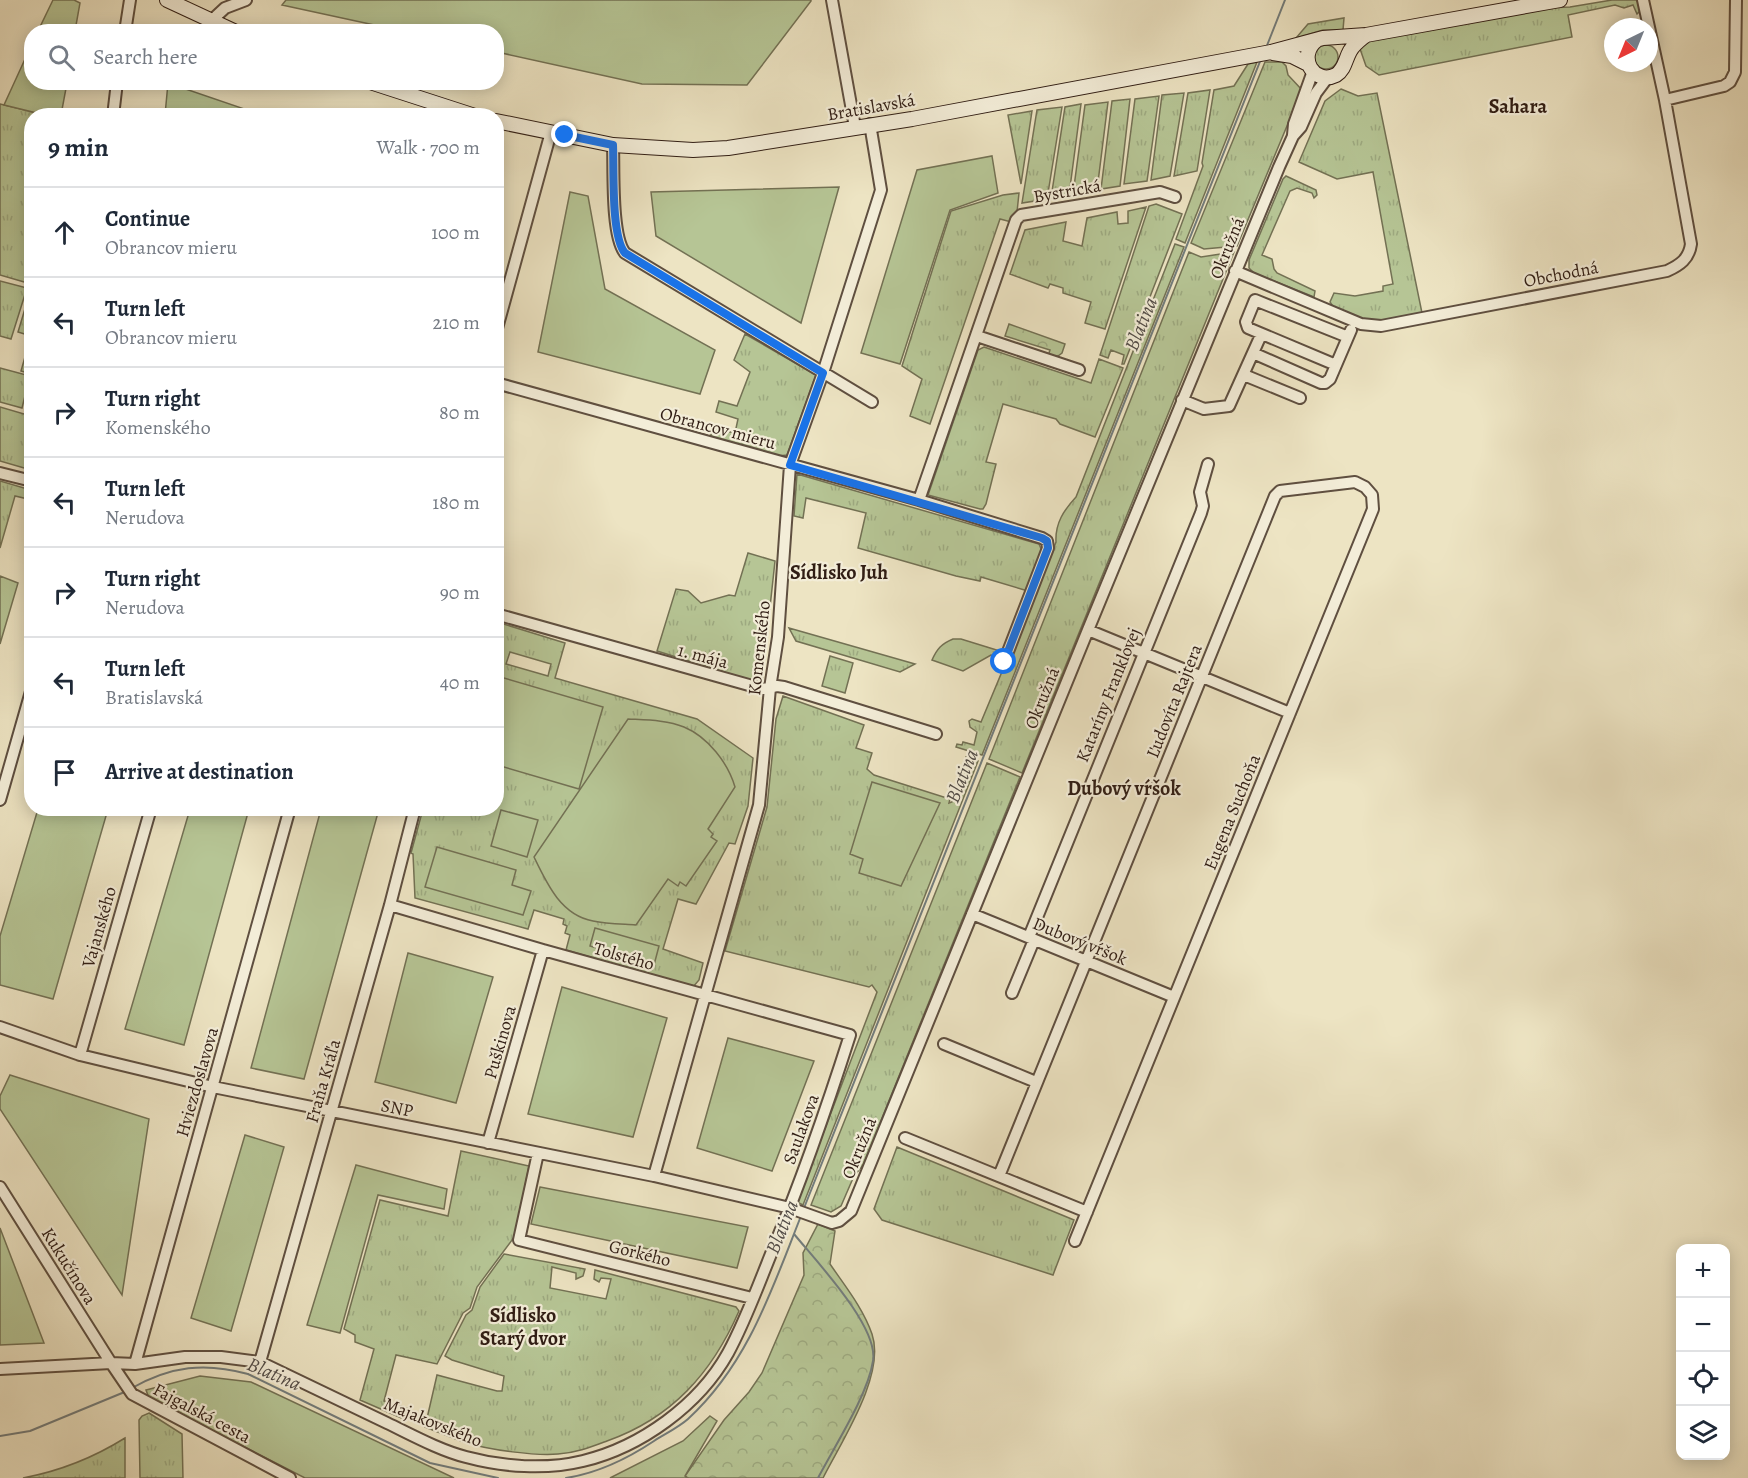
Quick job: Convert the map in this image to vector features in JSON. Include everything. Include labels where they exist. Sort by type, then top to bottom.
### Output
[{"type":"main road","points":[[167,0],[218,24]]},
{"type":"main road","points":[[1310,67],[1307,56],[1309,48],[1317,40],[1323,38],[1366,35],[1560,0]]},
{"type":"main road","points":[[1271,52],[1292,56],[1320,76],[1328,77],[1339,72],[1354,45],[1366,35]]},
{"type":"main road","points":[[1332,38],[1344,48],[1346,58]]},
{"type":"main road","name":"Bratislavská","points":[[504,123],[613,145],[693,150],[728,148],[783,141],[1251,56],[1317,40]]},
{"type":"main road","points":[[393,90],[448,108]]},
{"type":"street","points":[[126,24],[130,0]]},
{"type":"street","points":[[211,21],[225,8],[246,0]]},
{"type":"street","points":[[832,0],[855,127]]},
{"type":"street","name":"Obchodná","points":[[1235,271],[1371,327],[1667,271],[1680,265],[1690,252],[1691,244],[1665,100],[1643,0]]},
{"type":"street","points":[[1665,100],[1724,86],[1730,82],[1735,67],[1736,0]]},
{"type":"street","name":"Okružná","points":[[1293,136],[1294,124],[1310,67]]},
{"type":"street","name":"Okružná","points":[[793,1209],[832,1223],[839,1221],[851,1211],[1235,271],[1293,136],[1301,127],[1316,93],[1328,77]]},
{"type":"street","points":[[114,108],[116,90]]},
{"type":"street","name":"Komenského","points":[[654,1176],[759,805],[770,688],[778,637],[790,465],[823,373],[881,190],[870,124]]},
{"type":"street","points":[[504,303],[551,132]]},
{"type":"street","points":[[613,145],[616,230],[625,253],[872,402]]},
{"type":"street","name":"Bystrická","points":[[919,500],[1013,227],[1022,215],[1160,192],[1175,197]]},
{"type":"street","points":[[1278,309],[1285,292]]},
{"type":"street","points":[[1336,365],[1248,328],[1246,324],[1255,300],[1348,337]]},
{"type":"street","points":[[1253,353],[1323,383],[1330,379],[1355,321]]},
{"type":"street","points":[[1182,400],[1204,409],[1227,407],[1232,401],[1261,334]]},
{"type":"street","points":[[977,336],[1079,370]]},
{"type":"street","points":[[1244,375],[1300,398]]},
{"type":"street","name":"Obrancov mieru","points":[[504,385],[919,500],[1042,538],[1047,541],[1048,548],[1004,662]]},
{"type":"street","name":"Kataríny Franklovej","points":[[1012,993],[1143,652],[1203,506],[1200,492],[1208,464]]},
{"type":"street","points":[[0,473],[24,479]]},
{"type":"street","name":"Eugena Suchoňa","points":[[1075,1241],[1374,502],[1369,491],[1355,482],[1280,491],[1273,499]]},
{"type":"street","name":"Ľudovíta Rajtera","points":[[999,1176],[1273,499]]},
{"type":"street","name":"1. mája","points":[[504,616],[719,678],[763,689],[784,687],[936,734]]},
{"type":"street","points":[[1088,630],[1290,713]]},
{"type":"street","points":[[0,800],[24,716]]},
{"type":"street","name":"Vajanského","points":[[80,1055],[149,816]]},
{"type":"street","name":"Hviezdoslavova","points":[[135,1364],[288,816]]},
{"type":"street","name":"Fraňa Kráľa","points":[[260,1362],[390,905],[413,816]]},
{"type":"street","name":"Tolstého","points":[[390,905],[705,997],[850,1035]]},
{"type":"street","name":"Dubový vŕšok","points":[[972,914],[1174,997]]},
{"type":"street","name":"Puškinova","points":[[488,1143],[543,950]]},
{"type":"street","name":"SNP","points":[[0,1027],[80,1055],[213,1087],[654,1176],[793,1209]]},
{"type":"street","name":"Saulakova","points":[[752,1298],[793,1209],[850,1035]]},
{"type":"street","points":[[944,1044],[1036,1082]]},
{"type":"street","points":[[905,1138],[1087,1212]]},
{"type":"street","name":"Gorkého","points":[[538,1153],[519,1240],[752,1298]]},
{"type":"street","name":"Kukučínova","points":[[0,1187],[111,1363]]},
{"type":"street","name":"Majakovského","points":[[0,1369],[111,1363],[135,1364],[185,1357],[221,1357],[260,1362],[422,1440],[465,1457],[534,1466],[559,1465],[584,1461],[619,1448],[651,1431],[675,1414],[714,1375],[728,1353],[752,1298]]},
{"type":"street","name":"Fajgalská cesta","points":[[111,1363],[132,1394],[290,1478]]},
{"type":"green space","points":[[53,0],[74,0],[80,3],[76,24],[41,24]]},
{"type":"green space","points":[[286,0],[811,0],[747,85],[642,84],[504,54],[504,24],[370,24],[282,5]]},
{"type":"green space","points":[[1612,0],[1636,0],[1641,10],[1637,14],[1633,5],[1624,8],[1615,5],[1568,15],[1572,37],[1379,75],[1366,66],[1359,46],[1364,41],[1543,8],[1570,7]]},
{"type":"green space","points":[[1344,18],[1343,30],[1323,30],[1296,38],[1308,24]]},
{"type":"green space","points":[[1321,45],[1331,45],[1338,52],[1338,62],[1331,69],[1321,69],[1314,62],[1314,52]]},
{"type":"green space","points":[[24,61],[24,90],[66,90],[62,108],[24,108],[24,110],[4,105]]},
{"type":"green space","points":[[1257,62],[1185,243],[1176,239],[1203,166],[1214,90],[1234,86],[1248,64]]},
{"type":"green space","points":[[1265,62],[1282,62],[1286,66],[1288,75],[1302,90],[1237,246],[1204,249],[1191,243]]},
{"type":"green space","points":[[1341,89],[1358,96],[1377,93],[1422,313],[1378,322],[1368,321],[1334,308],[1330,302],[1334,293],[1355,296],[1383,291],[1383,286],[1393,284],[1373,172],[1337,179],[1299,162],[1325,101]]},
{"type":"green space","points":[[167,90],[189,90],[241,108],[166,108]]},
{"type":"green space","points":[[1210,90],[1197,171],[1174,176],[1188,93]]},
{"type":"green space","points":[[1184,93],[1170,176],[1151,180],[1162,95]]},
{"type":"green space","points":[[1159,96],[1147,181],[1124,184],[1135,99]]},
{"type":"green space","points":[[1130,99],[1120,186],[1101,189],[1112,101]]},
{"type":"green space","points":[[1108,102],[1097,190],[1073,194],[1085,105]]},
{"type":"green space","points":[[0,104],[24,110],[24,282],[0,275]]},
{"type":"green space","points":[[1081,104],[1069,195],[1051,198],[1065,107]]},
{"type":"green space","points":[[1062,107],[1047,199],[1022,203],[1037,110]]},
{"type":"green space","points":[[1032,111],[1021,184],[1008,115]]},
{"type":"green space","points":[[992,156],[998,193],[950,210],[900,364],[861,353],[917,170]]},
{"type":"green space","points":[[1286,176],[1316,190],[1317,195],[1314,198],[1312,193],[1297,188],[1290,191],[1262,255],[1272,259],[1277,273],[1315,291],[1314,297],[1254,273],[1249,268],[1249,260]]},
{"type":"green space","points":[[839,187],[801,323],[656,236],[651,192]]},
{"type":"green space","points":[[570,192],[588,196],[605,289],[715,350],[700,394],[538,352]]},
{"type":"green space","points":[[1019,193],[1017,212],[1011,222],[1000,219],[930,424],[910,416],[922,379],[902,366],[951,211],[1003,195]]},
{"type":"green space","points":[[1156,204],[1182,214],[1124,364],[1122,364],[1124,355],[1111,350],[1108,358],[1100,355],[1149,206]]},
{"type":"green space","points":[[1146,207],[1105,329],[1085,323],[1091,302],[1063,293],[1063,288],[1050,284],[1048,288],[1010,274],[1025,230],[1066,222],[1063,241],[1082,246],[1087,218],[1117,212],[1118,224],[1128,223],[1128,211]]},
{"type":"green space","points":[[1175,244],[1184,247],[982,755],[956,747],[957,744],[962,745],[963,742],[974,745],[977,732],[970,727],[969,721],[972,719],[981,722],[1056,542],[1059,523],[1064,512],[1076,497]]},
{"type":"green space","points":[[1189,252],[1201,257],[1234,252],[1022,773],[989,759]]},
{"type":"green space","points":[[0,281],[24,287],[24,298],[11,339],[0,336]]},
{"type":"green space","points":[[24,312],[24,334],[18,332]]},
{"type":"green space","points":[[1009,324],[1065,344],[1062,353],[1058,356],[1048,356],[1050,350],[1005,336]]},
{"type":"green space","points":[[745,334],[816,375],[787,455],[778,456],[710,438],[713,428],[735,433],[738,419],[716,412],[719,401],[737,406],[750,372],[734,360]]},
{"type":"green space","points":[[984,347],[1091,383],[1099,359],[1123,368],[1095,437],[1060,424],[1056,419],[1003,404],[986,462],[996,464],[986,504],[983,509],[980,509],[928,495],[978,350]]},
{"type":"green space","points":[[0,368],[24,374],[22,408],[0,402]]},
{"type":"green space","points":[[0,407],[24,414],[24,468],[0,461]]},
{"type":"green space","points":[[797,474],[1039,544],[1042,551],[1028,591],[981,577],[980,581],[956,576],[858,548],[866,513],[806,498],[803,518],[794,516]]},
{"type":"green space","points":[[0,481],[24,488],[24,498],[15,496],[0,548]]},
{"type":"green space","points":[[748,553],[775,561],[762,681],[756,682],[657,651],[676,589],[688,591],[701,603],[729,595],[735,596]]},
{"type":"green space","points":[[0,576],[18,583],[0,644]]},
{"type":"green space","points":[[504,624],[565,643],[555,678],[697,719],[753,758],[748,806],[735,844],[729,843],[696,904],[678,899],[663,949],[703,963],[699,980],[693,987],[566,950],[570,935],[565,933],[567,926],[563,924],[564,919],[534,910],[528,929],[415,898],[413,854],[411,853],[421,816],[504,816]],"holes":[[[510,652],[551,664],[548,676],[506,664]]]},
{"type":"green space","points":[[789,628],[915,664],[900,672],[796,641]]},
{"type":"green space","points":[[953,639],[961,639],[1003,652],[997,663],[991,655],[963,671],[932,660],[940,647]]},
{"type":"green space","points":[[830,656],[853,663],[845,693],[822,686]]},
{"type":"green space","points":[[504,678],[603,707],[579,789],[504,767]]},
{"type":"green space","points":[[783,696],[864,725],[856,748],[872,753],[867,769],[874,775],[950,799],[949,803],[952,802],[966,757],[978,761],[803,1205],[797,1202],[877,992],[872,985],[869,987],[725,951],[767,807],[776,719]]},
{"type":"green space","points":[[628,719],[671,723],[693,731],[709,744],[722,760],[735,787],[708,829],[713,834],[711,837],[717,841],[686,886],[680,882],[678,886],[668,879],[636,925],[593,921],[572,912],[556,897],[534,857]]},
{"type":"green space","points":[[987,763],[1020,777],[863,1165],[854,1176],[841,1206],[831,1212],[811,1205]]},
{"type":"green space","points":[[872,782],[940,803],[901,886],[859,873],[863,859],[850,854]]},
{"type":"green space","points":[[504,811],[538,820],[527,857],[491,846],[499,816],[504,816]]},
{"type":"green space","points":[[36,816],[106,816],[53,999],[0,985],[0,936]]},
{"type":"green space","points":[[188,816],[247,816],[184,1045],[125,1029]]},
{"type":"green space","points":[[319,816],[377,816],[304,1079],[251,1068]]},
{"type":"green space","points":[[437,847],[516,870],[512,885],[531,891],[523,915],[425,887]]},
{"type":"green space","points":[[595,928],[659,946],[654,965],[590,946]]},
{"type":"green space","points":[[408,953],[493,977],[456,1103],[375,1082]]},
{"type":"green space","points":[[562,987],[667,1018],[633,1137],[528,1114]]},
{"type":"green space","points":[[728,1038],[814,1061],[772,1171],[697,1148]]},
{"type":"green space","points":[[10,1075],[149,1119],[122,1295],[0,1109],[0,1096]]},
{"type":"green space","points":[[245,1135],[284,1147],[231,1331],[191,1318]]},
{"type":"green space","points":[[897,1147],[1074,1220],[1053,1275],[882,1220],[874,1209]]},
{"type":"green space","points":[[461,1151],[529,1166],[515,1236],[477,1287],[470,1308],[463,1313],[437,1364],[396,1355],[384,1401],[410,1409],[406,1420],[360,1400],[374,1349],[355,1342],[355,1335],[344,1329],[380,1200],[448,1216]]},
{"type":"green space","points":[[356,1165],[447,1189],[444,1209],[378,1195],[340,1333],[307,1325]]},
{"type":"green space","points":[[540,1187],[748,1227],[737,1268],[531,1224]]},
{"type":"green space","points":[[818,1224],[835,1231],[830,1264],[864,1315],[872,1334],[875,1350],[873,1369],[860,1408],[823,1478],[688,1478],[685,1476],[724,1420],[749,1392],[762,1373],[804,1275],[803,1253]]},
{"type":"green space","points":[[0,1228],[44,1343],[0,1345]]},
{"type":"green space","points":[[504,1254],[585,1269],[583,1276],[576,1279],[576,1273],[552,1267],[550,1288],[606,1299],[611,1279],[601,1278],[599,1282],[594,1279],[595,1270],[736,1307],[739,1311],[716,1354],[687,1391],[651,1420],[630,1431],[607,1441],[565,1453],[525,1453],[477,1446],[425,1427],[437,1375],[502,1391],[504,1376],[445,1356],[466,1315],[472,1310],[480,1287]]},
{"type":"green space","points":[[200,1376],[251,1382],[454,1478],[305,1478],[149,1398],[146,1390]]},
{"type":"green space","points":[[149,1413],[182,1434],[183,1478],[140,1478],[139,1420]]},
{"type":"green space","points":[[710,1416],[717,1421],[685,1476],[688,1478],[610,1478],[683,1441]]},
{"type":"green space","points":[[125,1438],[125,1478],[23,1478],[76,1463]]},
{"type":"waterway","name":"Blatina","points":[[1266,48],[1285,0]]},
{"type":"waterway","name":"Blatina","points":[[804,1208],[1261,59]]},
{"type":"waterway","name":"Blatina","points":[[566,1478],[601,1469],[633,1454],[676,1428],[709,1397],[727,1374],[756,1324],[801,1216]]},
{"type":"waterway","points":[[794,1234],[844,1295],[866,1331],[872,1347],[873,1361],[865,1389],[818,1478]]},
{"type":"waterway","name":"Blatina","points":[[132,1388],[161,1375],[188,1368],[232,1370],[248,1374],[430,1463],[498,1478]]},
{"type":"waterway","name":"Blatina","points":[[0,1436],[30,1431],[127,1391]]},
{"type":"district","name":"Sahara","points":[[1518,106]]},
{"type":"district","name":"Sídlisko Juh","points":[[839,572]]},
{"type":"district","name":"Dubový vŕšok","points":[[1124,788]]},
{"type":"district","name":"Sídlisko Starý dvor","points":[[523,1326]]},
{"type":"route","points":[[565,135],[613,145],[616,230],[625,253],[823,373],[790,465],[919,500],[1047,541],[1048,548],[1004,662]]}]
